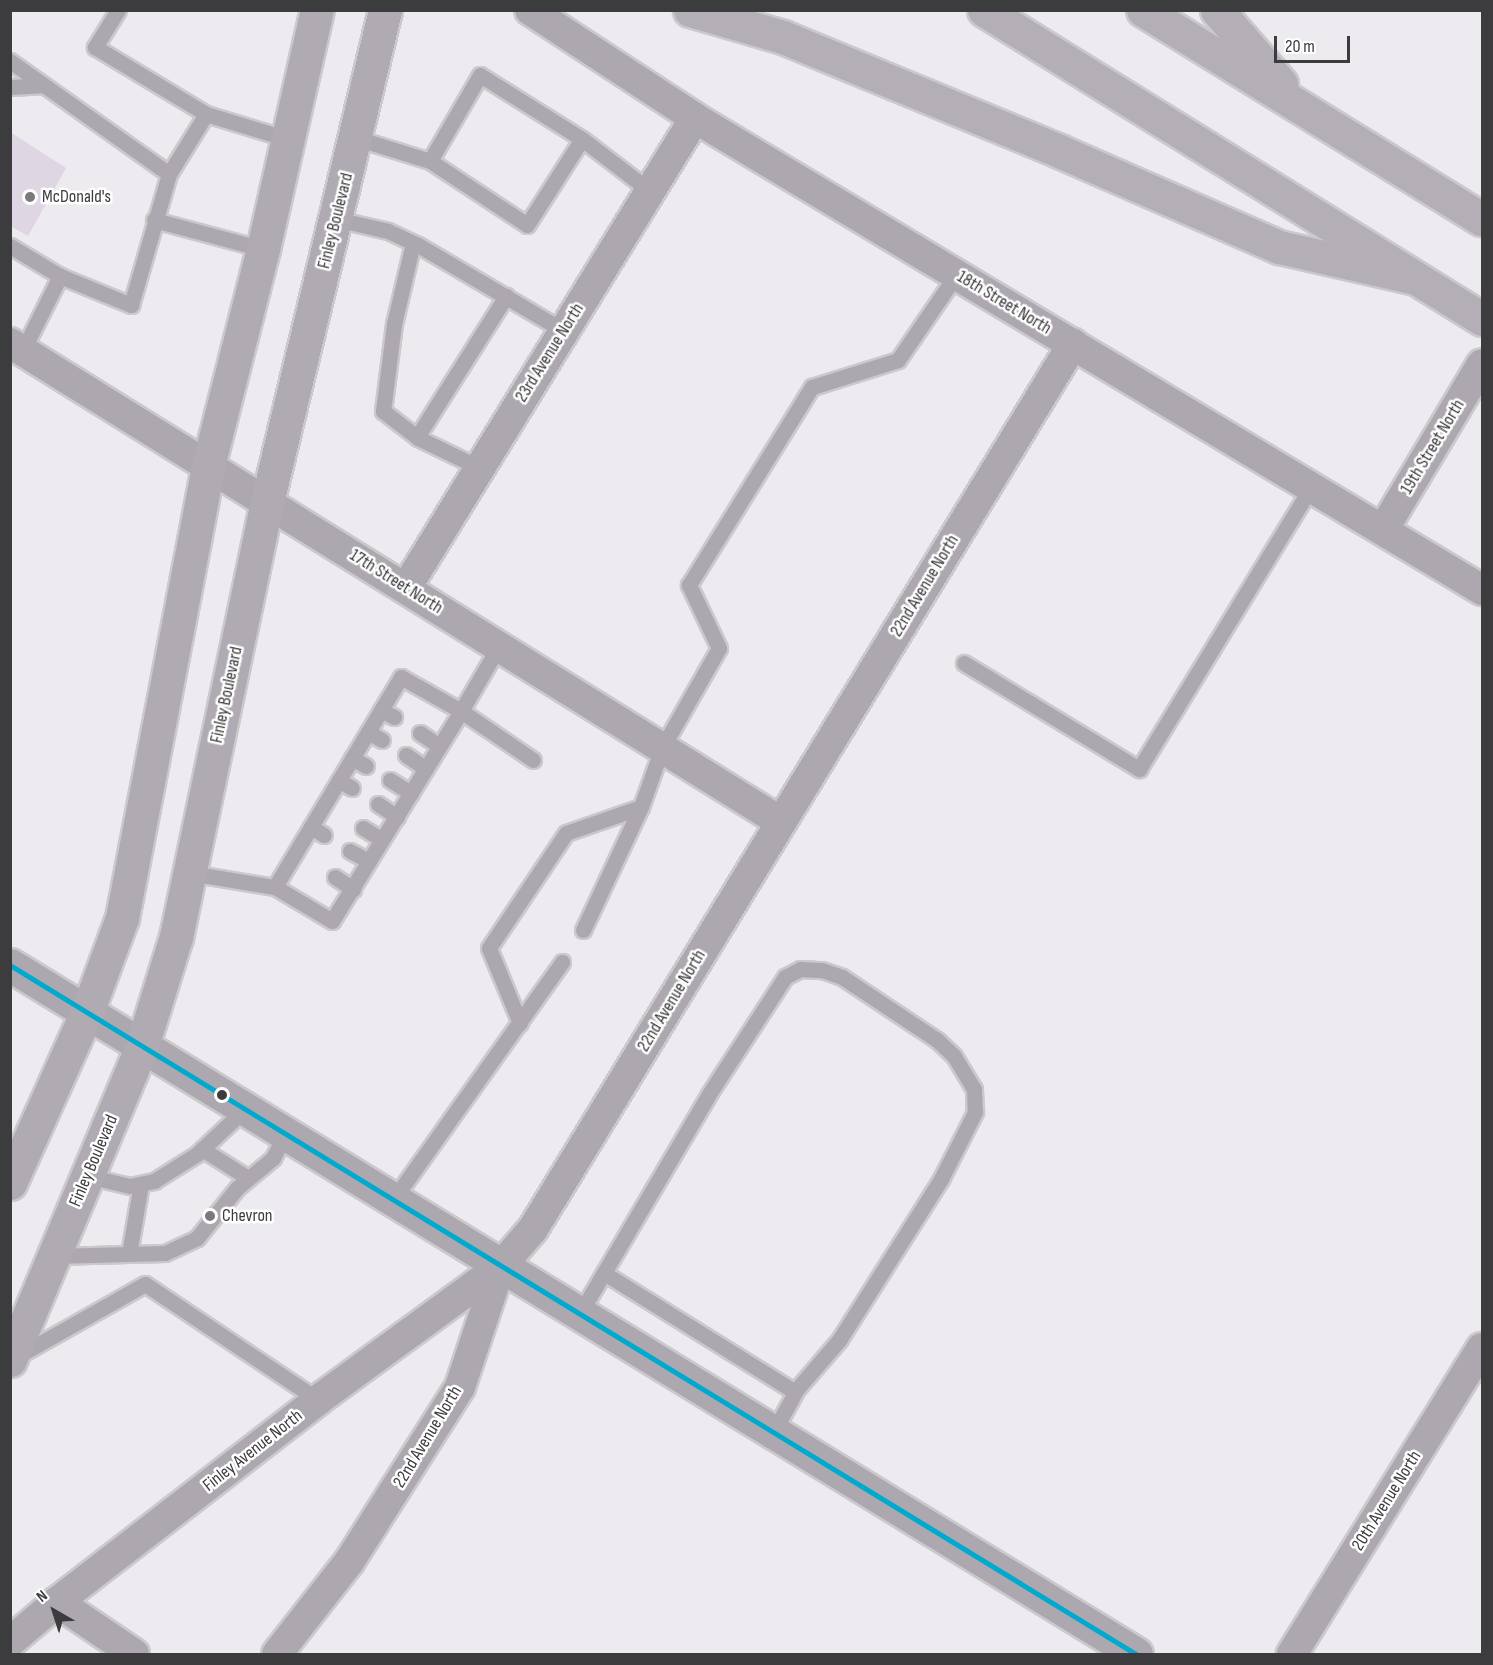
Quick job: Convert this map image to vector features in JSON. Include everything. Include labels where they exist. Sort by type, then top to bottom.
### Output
[{"type":"highway","points":[[690,10],[783,37],[1059,151],[1279,247],[1422,283]]},
{"type":"highway","points":[[984,10],[1482,319]]},
{"type":"highway","points":[[1143,10],[1479,216]]},
{"type":"highway","points":[[1217,10],[1302,108]]},
{"type":"main road","points":[[10,1183],[87,1012],[122,918],[208,466],[263,249],[317,10]]},
{"type":"main road","name":"Finley Boulevard","points":[[11,1360],[142,1046],[176,937],[267,502],[385,10]]},
{"type":"street","name":"18th Street North","points":[[530,10],[695,118],[1482,590]]},
{"type":"street","name":"23rd Avenue North","points":[[406,588],[695,118]]},
{"type":"street","name":"22nd Avenue North","points":[[277,1654],[349,1562],[459,1387],[501,1267],[533,1229],[1073,344]]},
{"type":"street","name":"17th Street North","points":[[15,354],[267,502],[781,822]]},
{"type":"street","name":"19th Street North","points":[[1383,530],[1482,364]]},
{"type":"street","points":[[10,965],[1136,1654]]},
{"type":"street","name":"Finley Avenue North","points":[[10,1642],[57,1602],[318,1400],[501,1267]]},
{"type":"street","name":"20th Avenue North","points":[[1292,1654],[1482,1348]]},
{"type":"street","points":[[57,1602],[134,1654]]},
{"type":"lane","points":[[118,10],[95,47],[206,114],[288,139]]},
{"type":"lane","points":[[10,61],[169,174]]},
{"type":"lane","points":[[430,161],[480,75],[582,139],[650,191]]},
{"type":"lane","points":[[10,87],[44,85]]},
{"type":"lane","points":[[10,246],[60,276],[131,305],[169,174],[206,114]]},
{"type":"lane","points":[[356,138],[430,161],[527,225],[582,139]]},
{"type":"lane","points":[[336,219],[388,231],[413,243],[564,331]]},
{"type":"lane","points":[[154,220],[263,249]]},
{"type":"lane","points":[[10,234],[37,262]]},
{"type":"lane","points":[[413,243],[394,324],[383,411],[417,437],[480,468]]},
{"type":"lane","points":[[583,930],[641,807],[662,748],[719,648],[689,585],[812,387],[898,360],[956,274]]},
{"type":"lane","points":[[15,354],[60,276]]},
{"type":"lane","points":[[417,437],[506,296]]},
{"type":"lane","points":[[964,663],[1139,769],[1311,487]]},
{"type":"lane","points":[[190,873],[275,887],[332,921],[499,646]]},
{"type":"lane","points":[[275,887],[302,856],[311,827],[331,808],[346,784],[352,758],[368,732],[388,714],[401,677],[461,711],[533,760]]},
{"type":"lane","points":[[368,732],[382,740]]},
{"type":"lane","points":[[420,733],[440,746]]},
{"type":"lane","points":[[406,755],[426,769]]},
{"type":"lane","points":[[352,758],[366,766]]},
{"type":"lane","points":[[390,780],[411,793]]},
{"type":"lane","points":[[378,804],[397,817]]},
{"type":"lane","points":[[520,1023],[489,948],[566,833],[641,807]]},
{"type":"lane","points":[[311,827],[324,836]]},
{"type":"lane","points":[[363,828],[382,840]]},
{"type":"lane","points":[[350,851],[369,861]]},
{"type":"lane","points":[[335,877],[353,889]]},
{"type":"lane","points":[[393,1200],[562,962]]},
{"type":"lane","points":[[579,1315],[709,1094],[785,977],[800,969],[822,970],[843,977],[937,1041],[954,1056],[974,1089],[975,1112],[941,1179],[840,1339],[795,1392],[773,1433]]},
{"type":"lane","points":[[87,1176],[130,1186],[154,1181],[202,1149],[245,1109]]},
{"type":"lane","points":[[54,1256],[165,1253],[197,1238],[237,1188],[273,1158],[285,1134]]},
{"type":"lane","points":[[202,1149],[248,1178]]},
{"type":"lane","points":[[129,1254],[141,1184]]},
{"type":"lane","points":[[604,1273],[795,1392]]},
{"type":"lane","points":[[11,1360],[145,1284],[318,1400]]},
{"type":"building","name":"McDonald's","points":[[10,132],[66,168],[28,236],[10,226]]},
{"type":"transit line","points":[[10,965],[1136,1654]]},
{"type":"place","name":"McDonald's","points":[[30,197]]},
{"type":"place","name":"Chevron","points":[[210,1216]]}]
